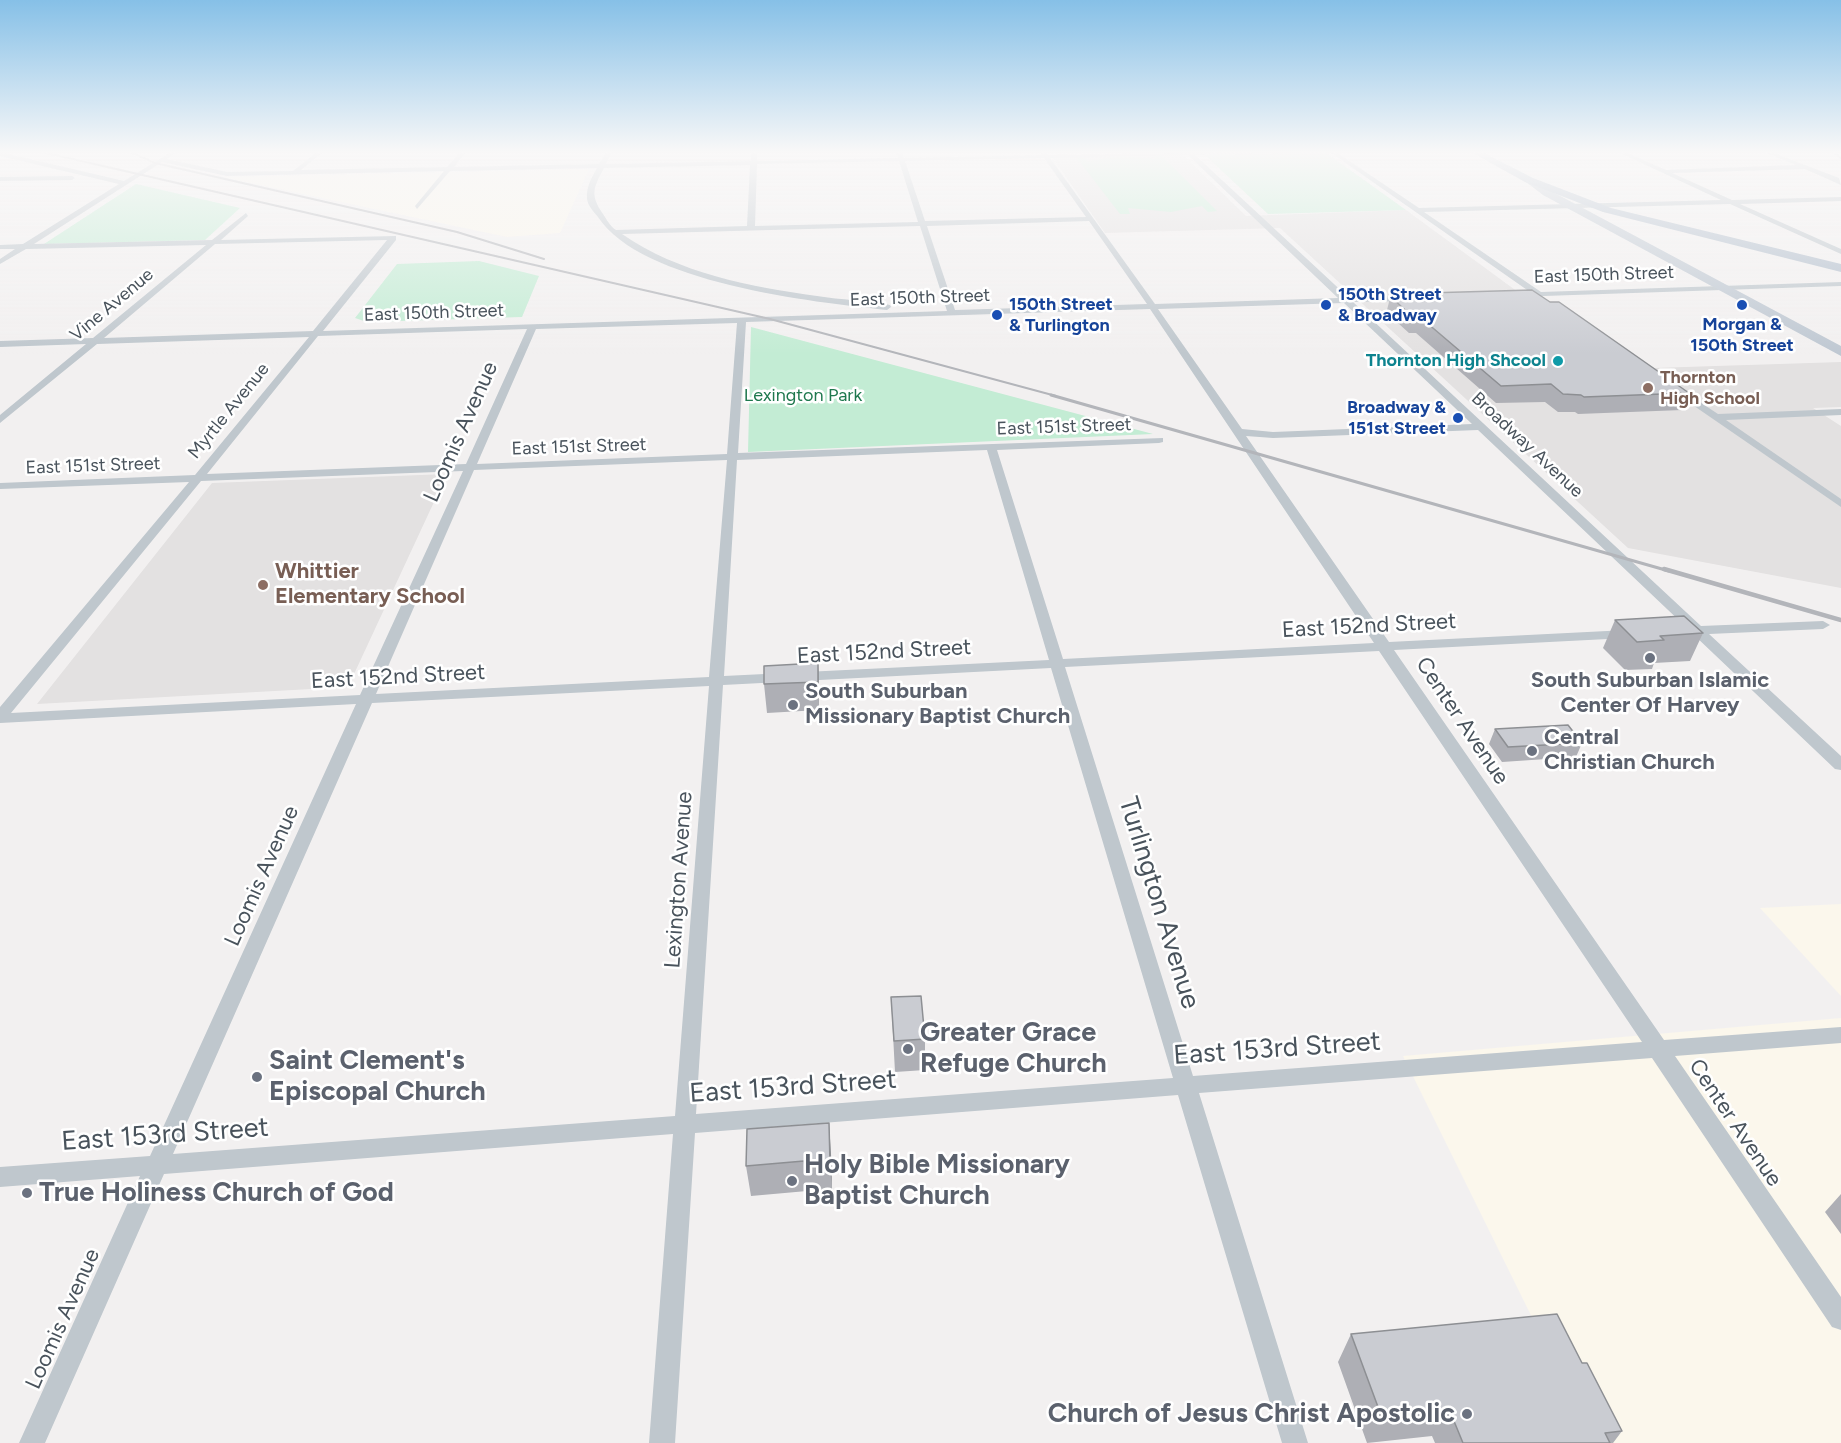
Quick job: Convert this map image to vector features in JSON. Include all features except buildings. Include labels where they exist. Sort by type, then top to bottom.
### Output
[{"type":"main road","points":[[1639,219],[1841,268]]},
{"type":"street","points":[[0,262],[66,219]]},
{"type":"street","name":"Vine Avenue","points":[[0,420],[241,219]]},
{"type":"street","points":[[601,219],[613,232],[638,249],[691,272],[735,283],[850,304],[952,313],[920,219]]},
{"type":"street","points":[[751,219],[751,228]]},
{"type":"street","points":[[613,232],[1079,219]]},
{"type":"street","name":"Center Avenue","points":[[1091,219],[1841,1318]]},
{"type":"street","name":"Broadway Avenue","points":[[1260,219],[1841,765]]},
{"type":"street","points":[[1431,219],[1551,303]]},
{"type":"street","points":[[1610,219],[1725,288],[1841,352]]},
{"type":"street","points":[[1769,219],[1841,252]]},
{"type":"street","name":"Myrtle Avenue","points":[[0,718],[393,238],[213,242]]},
{"type":"street","points":[[0,247],[213,242]]},
{"type":"street","name":"East 150th Street","points":[[1513,295],[1841,284]]},
{"type":"street","name":"East 150th Street","points":[[0,344],[1420,298]]},
{"type":"street","name":"Lexington Avenue","points":[[662,1443],[742,320]]},
{"type":"street","name":"Loomis Avenue","points":[[32,1443],[533,327]]},
{"type":"street","points":[[1660,378],[1841,504]]},
{"type":"street","points":[[1716,417],[1841,412]]},
{"type":"street","points":[[1238,432],[1273,435],[1482,427]]},
{"type":"street","name":"East 151st Street","points":[[0,486],[1159,440]]},
{"type":"street","name":"Turlington Avenue","points":[[991,447],[1295,1443]]},
{"type":"street","points":[[1664,632],[1823,625]]},
{"type":"street","name":"East 152nd Street","points":[[0,718],[1642,633]]},
{"type":"street","name":"East 153rd Street","points":[[0,1177],[1841,1035]]},
{"type":"shaded area","points":[[423,219],[566,219],[560,233],[507,237]]},
{"type":"shaded area","name":"Thornton High School","points":[[1095,219],[1419,219],[1623,369],[1841,362],[1841,407],[1813,408],[1841,426],[1841,588],[1628,548],[1280,228],[1105,233]]},
{"type":"shaded area","name":"Whittier Elementary School","points":[[447,474],[348,687],[37,704],[212,483]]},
{"type":"shaded area","points":[[1841,904],[1841,996],[1760,908]]},
{"type":"shaded area","points":[[1841,1018],[1841,1443],[1594,1443],[1403,1056]]},
{"type":"green space","points":[[82,219],[228,219],[205,240],[44,244]]},
{"type":"green space","points":[[479,261],[539,276],[522,317],[367,322],[355,318],[397,264]]},
{"type":"green space","name":"Lexington Park","points":[[751,327],[1153,434],[748,452]]},
{"type":"railway","points":[[336,219],[770,319],[1056,396]]},
{"type":"railway","points":[[402,219],[457,232],[544,259]]},
{"type":"railway","points":[[1051,395],[1669,571]]},
{"type":"railway","points":[[1664,569],[1841,620]]},
{"type":"place","name":"150th Street & Broadway","points":[[1326,305]]},
{"type":"place","name":"Morgan & 150th Street","points":[[1742,305]]},
{"type":"place","name":"150th Street & Turlington","points":[[997,315]]},
{"type":"place","name":"Thornton High Shcool","points":[[1558,361]]},
{"type":"place","name":"Thornton High School","points":[[1648,388]]},
{"type":"place","name":"Broadway & 151st Street","points":[[1458,418]]},
{"type":"place","name":"Whittier Elementary School","points":[[263,585]]},
{"type":"place","name":"South Suburban Islamic Center Of Harvey","points":[[1650,658]]},
{"type":"place","name":"South Suburban Missionary Baptist Church","points":[[793,705]]},
{"type":"place","name":"Central Christian Church","points":[[1532,751]]},
{"type":"place","name":"Greater Grace Refuge Church","points":[[908,1049]]},
{"type":"place","name":"Saint Clement's Episcopal Church","points":[[257,1077]]},
{"type":"place","name":"Holy Bible Missionary Baptist Church","points":[[792,1181]]},
{"type":"place","name":"True Holiness Church of God","points":[[27,1193]]},
{"type":"place","name":"Church of Jesus Christ Apostolic","points":[[1467,1414]]}]
